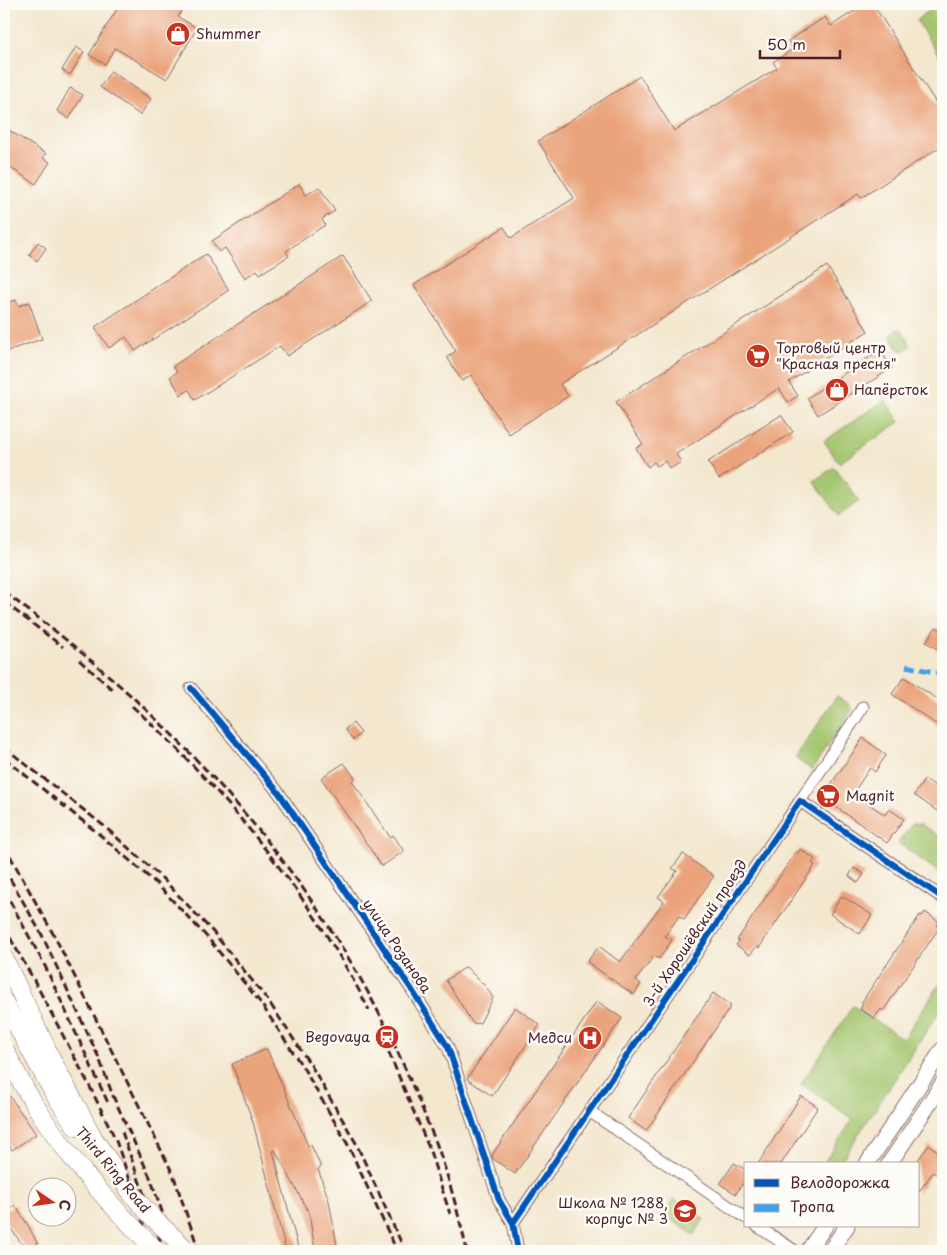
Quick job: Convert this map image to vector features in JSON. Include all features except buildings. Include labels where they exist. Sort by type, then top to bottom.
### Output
[{"type":"main road","points":[[4,958],[54,1064],[94,1139],[132,1194]]},
{"type":"main road","name":"Third Ring Road","points":[[4,1002],[53,1092],[77,1127],[104,1163],[152,1217],[188,1251]]},
{"type":"main road","name":"Third Ring Road","points":[[4,1048],[32,1101],[70,1157],[108,1202],[157,1251]]},
{"type":"main road","points":[[868,1162],[943,1049]]},
{"type":"main road","points":[[890,1162],[943,1083]]},
{"type":"main road","points":[[808,1251],[823,1228]]},
{"type":"main road","points":[[830,1251],[846,1228]]},
{"type":"street","name":"улица Розанова","points":[[190,688],[280,793],[448,1047],[499,1200],[513,1223],[518,1251]]},
{"type":"street","name":"3-й Хорошёвский проезд","points":[[513,1223],[863,707]]},
{"type":"street","points":[[800,800],[943,898]]},
{"type":"street","points":[[589,1111],[744,1217]]},
{"type":"street","points":[[760,1228],[795,1251]]},
{"type":"green space","points":[[940,4],[943,4],[943,62],[917,21]]},
{"type":"green space","points":[[899,329],[902,330],[910,344],[910,347],[902,351],[898,349],[891,337],[892,333]]},
{"type":"green space","points":[[885,400],[900,422],[839,463],[824,441]]},
{"type":"green space","points":[[834,467],[859,501],[839,516],[814,481]]},
{"type":"green space","points":[[837,696],[849,704],[852,710],[812,770],[795,758]]},
{"type":"green space","points":[[912,824],[921,824],[943,839],[943,875],[898,843]]},
{"type":"green space","points":[[943,979],[943,1006],[840,1162],[824,1162],[853,1119],[801,1084],[853,1006],[903,1039]]},
{"type":"green space","points":[[674,1199],[704,1219],[694,1235],[664,1215]]},
{"type":"railway","points":[[4,592],[57,632],[108,675],[203,766],[246,815],[287,867],[325,921],[378,1011],[417,1096],[438,1148],[454,1199],[467,1251]]},
{"type":"railway","points":[[4,602],[63,647]]},
{"type":"railway","points":[[79,660],[113,690]]},
{"type":"railway","points":[[132,706],[199,772],[264,848],[322,928],[369,1010]]},
{"type":"railway","points":[[4,747],[104,826],[162,878],[213,932],[267,999],[312,1067],[356,1143],[405,1251]]},
{"type":"railway","points":[[4,758],[99,834],[157,884],[207,937],[260,1002],[304,1069],[347,1143],[397,1251]]},
{"type":"railway","points":[[4,845],[56,939],[173,1174],[199,1251]]},
{"type":"railway","points":[[4,868],[42,935],[99,1058],[113,1096],[150,1177],[174,1251]]},
{"type":"railway","points":[[4,890],[45,966],[109,1105]]},
{"type":"railway","points":[[4,927],[35,982],[115,1138],[136,1198],[151,1251]]},
{"type":"railway","points":[[384,1041],[429,1148],[450,1214]]},
{"type":"railway","points":[[122,1132],[164,1251]]},
{"type":"marked path","points":[[906,666],[943,674]]},
{"type":"cycle path","points":[[191,688],[279,793],[412,990],[448,1047],[499,1200],[513,1223],[518,1251]]},
{"type":"cycle path","points":[[513,1223],[800,801],[943,898]]},
{"type":"place","name":"Shummer","points":[[178,34]]},
{"type":"place","name":"Торговый центр \"Красная пресня\"","points":[[758,356]]},
{"type":"place","name":"Напёрсток","points":[[837,390]]},
{"type":"place","name":"Magnit","points":[[828,796]]},
{"type":"place","name":"Begovaya","points":[[387,1037]]},
{"type":"place","name":"Медси","points":[[590,1038]]},
{"type":"place","name":"Школа № 1288, корпус № 3","points":[[685,1211]]}]
